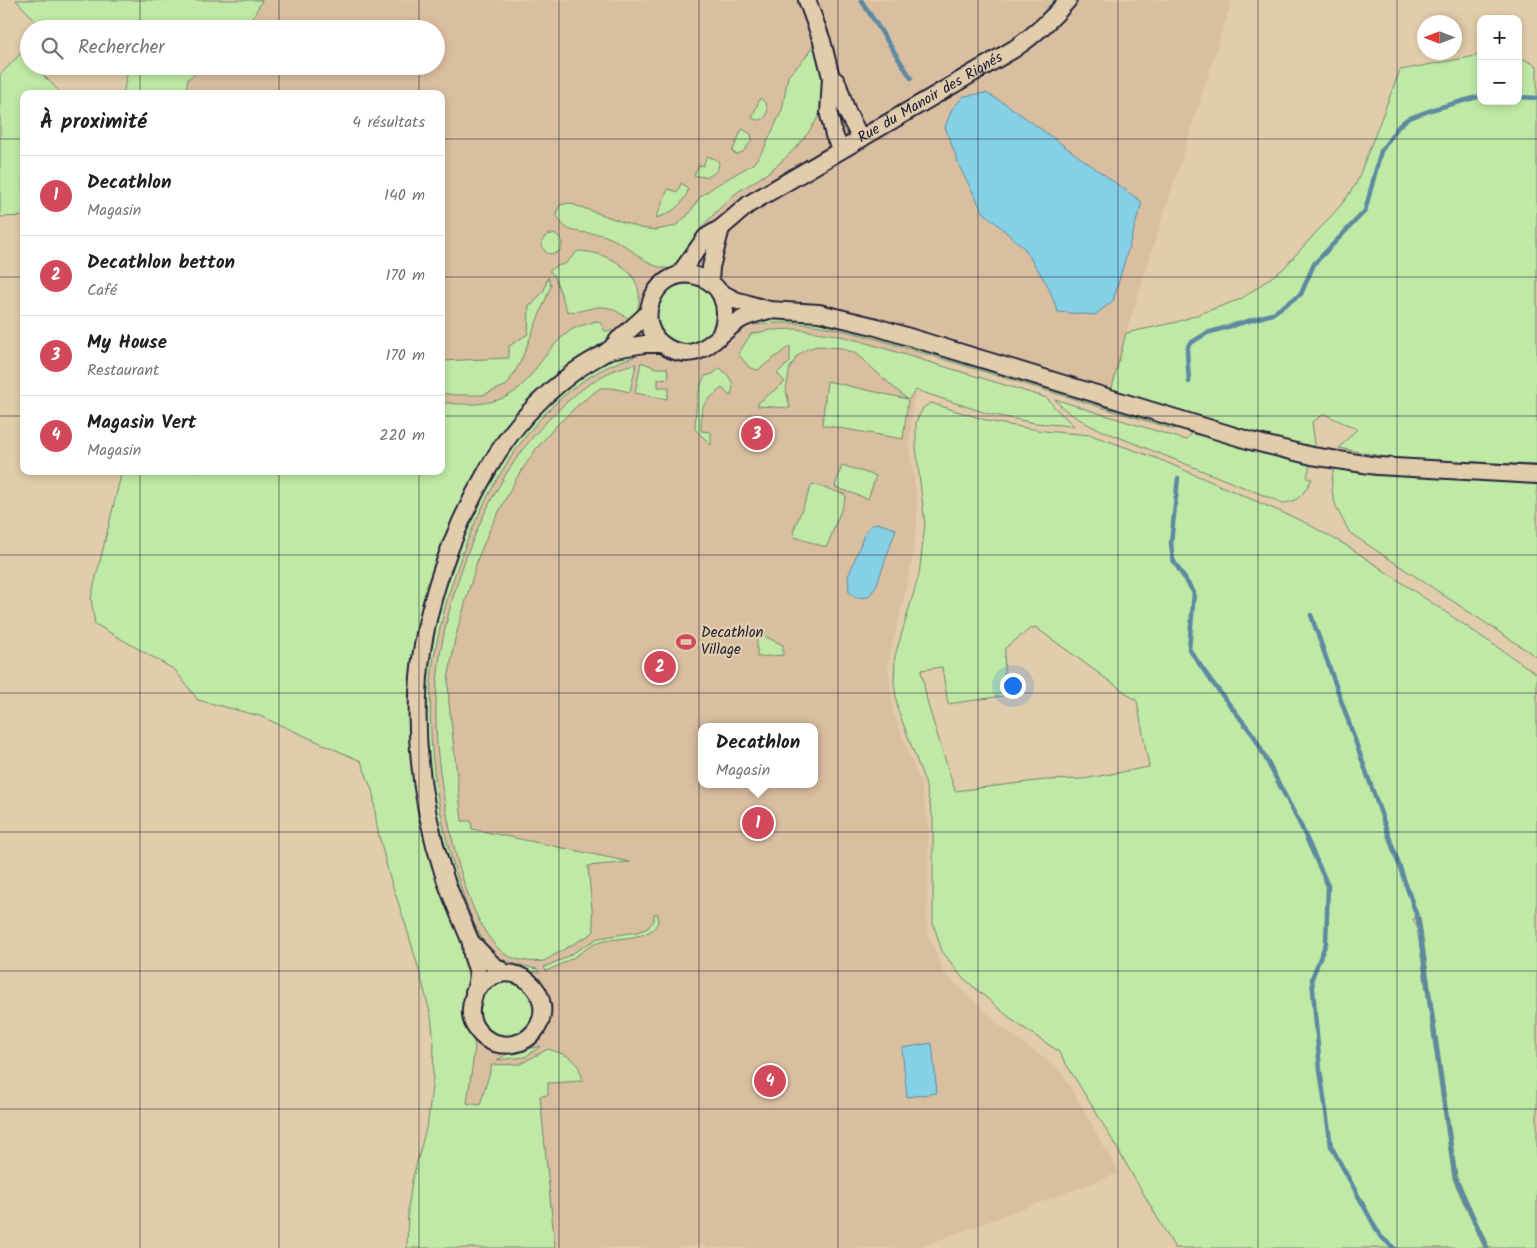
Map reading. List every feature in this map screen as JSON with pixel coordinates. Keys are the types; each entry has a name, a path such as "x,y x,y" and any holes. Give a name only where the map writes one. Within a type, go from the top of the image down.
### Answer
{"street":[{"path":"807,0 822,41 831,77 829,115 834,135 841,150"},
{"name":"Rue du Manoir des Rignés","path":"679,275 706,238 749,204 948,89 1033,37 1068,0"},
{"path":"831,77 837,82 844,104 861,140"},
{"path":"721,228 711,267 715,287 724,302 725,324 712,344 700,351 684,353 668,348 653,333 648,313 650,302 655,291 664,282 679,275 695,276 715,287 735,300 769,310 819,313 872,326 1251,442 1312,456 1394,468 1537,474"},
{"path":"720,334 742,318 769,310"},
{"path":"505,973 492,964 471,942 460,919 443,873 430,825 422,774 418,729 420,669 427,627 442,572 453,542 476,492 517,426 551,391 582,366 609,350 648,313"},
{"path":"609,350 645,344 662,344"},
{"path":"471,942 472,954 478,972 470,1003 471,1016 477,1030 489,1041 496,1044 511,1045 524,1040 535,1031 541,1019 542,1006 539,994 525,978 505,973 494,975 482,983 474,992"}],"shaded area":[{"path":"262,0 1232,0 1126,333 1111,392 928,330 912,409 909,446 917,499 917,524 910,572 888,663 893,711 921,785 929,823 927,930 943,972 998,1024 1061,1071 1119,1173 917,1248 708,1248 704,1245 674,1248 407,1248 408,1209 412,1181 428,1121 433,1077 434,1043 431,1016 406,926 389,875 377,827 373,793 361,762 260,716 198,700 175,670 95,624 91,598 121,475 445,475 445,90 186,90 188,79 194,75 445,75 445,20 252,20"}],"green space":[{"path":"16,0 262,0 252,20 35,20"},
{"path":"814,43 821,67 824,93 821,110 812,127 792,151 777,165 734,194 714,214 699,230 678,266 663,268 656,266 613,239 604,235 571,230 560,221 556,214 560,205 569,203 640,228 656,230 675,226 687,216 700,197 753,164 764,149 782,110 788,76 806,57"},
{"path":"20,54 20,75 43,75 58,90 20,90 20,216 0,217 0,75"},
{"path":"1477,56 1477,105 1522,105 1522,58 1537,66 1537,465 1391,458 1339,448 1357,429 1324,414 1312,422 1314,450 1111,392 1126,333 1177,322 1241,299 1283,269 1342,204 1356,184 1400,70"},
{"path":"127,75 194,75 188,79 186,90 124,90"},
{"path":"760,98 764,101 768,110 765,117 757,120 752,118"},
{"path":"742,129 751,134 752,140 743,152 737,154 732,152"},
{"path":"707,156 717,160 719,163 714,174 702,177 694,175 699,165 703,166"},
{"path":"681,183 688,190 683,200 671,211 656,218 668,189 678,192"},
{"path":"548,234 556,234 562,240 562,248 556,254 548,254 542,248 542,240"},
{"path":"578,251 605,257 628,271 635,281 639,292 638,306 633,320 607,307 576,312 567,311 554,275 549,271 556,266 565,264"},
{"path":"548,277 551,286 520,363 507,385 483,395 445,394 445,361 509,358 509,346 528,334 529,305 532,305 544,290"},
{"path":"681,284 693,284 704,289 712,297 717,308 715,326 704,339 693,344 681,344 670,339 662,331 657,320 657,308 662,297 670,289"},
{"path":"801,319 857,328 1182,427 1173,429 870,337 814,325 772,323 756,325 755,321"},
{"path":"596,321 600,322 605,331 623,331 571,365 495,446 414,660 439,886 472,965 473,1036 475,1047 467,1103 480,1105 492,1065 520,1064 548,1049 572,1059 579,1067 583,1081 548,1083 548,1095 540,1096 555,1248 407,1248 408,1209 412,1181 428,1121 433,1077 434,1043 431,1016 406,926 389,875 377,827 373,793 361,761 260,716 198,700 175,670 95,624 91,598 121,475 445,475 445,402 482,403 511,394 526,381 556,343 574,329"},
{"path":"796,329 860,341 1044,397 1074,426 1035,423 989,414 916,390 908,400 903,439 822,425 827,381 907,399 855,353 841,348 817,346 807,349 797,356 790,368 786,390 790,408 758,406 758,403 785,382 777,373 790,362 790,346 758,370 750,368 738,354 751,334 771,330"},
{"path":"632,352 634,357 597,373 563,397 533,427 507,463 485,501 467,542 442,620 432,667 430,706 432,753 442,821 457,876 478,931 493,953 501,959 537,969 540,972 521,970 510,967 497,959 485,950 478,941 466,917 448,863 431,785 426,739 425,692 430,652 444,591 455,558 483,493 501,463 521,435 569,385 599,366"},
{"path":"641,362 656,368 667,368 669,378 658,379 658,387 669,387 667,399 635,393"},
{"path":"636,364 630,392 612,388 600,388 578,405 556,426 536,449 516,479 490,529 478,558 455,639 448,681 462,821 471,821 472,829 630,862 588,866 594,931 591,934 544,961 521,960 505,954 487,935 475,912 456,854 443,793 437,744 437,682 444,635 463,565 486,511 514,461 551,417 580,391 611,371"},
{"path":"720,368 729,377 733,387 730,396 722,388 706,402 702,410 701,431 711,432 711,445 695,429 697,402 705,376 713,374"},
{"path":"1055,399 1186,440 1194,431 1266,453 1310,463 1307,478 1312,479 1298,498 1294,501 1283,503 1091,426 1067,411"},
{"path":"931,403 992,422 1044,431 1091,435 1156,458 1302,521 1349,547 1537,674 1537,1248 1489,1248 1457,1177 1420,917 1413,919 1417,927 1453,1179 1484,1248 1175,1248 1096,1112 1058,1051 1015,1022 961,976 942,951 933,923 933,819 925,782 898,710 894,683 895,656 919,575 925,525 916,447 916,422 923,408","holes":["1035,627 1137,701 1149,767 1083,779 1045,780 955,791 928,705 921,670 942,667 948,704 1003,696 1005,648"]},
{"path":"842,465 876,476 868,499 835,487"},
{"path":"1334,469 1375,475 1537,483 1537,657 1350,533 1338,510 1333,495 1332,478"},
{"path":"812,484 844,494 846,497 827,546 795,537 793,532"},
{"path":"757,630 783,645 783,655 757,657"},
{"path":"654,914 658,914 657,923 653,929 645,934 597,943 571,959 546,971 544,967 563,959 598,938 637,932 648,928 654,920"},
{"path":"507,982 517,984 526,990 532,999 534,1009 532,1019 526,1028 517,1034 507,1036 497,1034 488,1028 482,1019 480,1009 482,999 488,990 497,984"},
{"path":"541,1046 525,1057 497,1060 509,1053"}],"water":[{"path":"986,93 1006,104 1142,202 1113,301 1095,315 1058,312 1048,286 1024,248 983,212 961,170 945,127 952,109 964,96"},
{"path":"877,523 896,529 876,587 868,597 856,598 849,592 848,577 864,535 871,525"},
{"path":"932,1043 937,1093 907,1097 902,1048"}],"waterway":[{"path":"861,0 911,78"},
{"path":"1043,15 1057,0"},
{"path":"1189,382 1187,351 1189,344 1207,333 1272,314 1301,294 1314,264 1365,211 1381,151 1398,127 1407,119 1477,97"},
{"path":"1522,97 1537,98"},
{"path":"1178,478 1171,543 1173,560 1194,593 1189,649 1254,736 1301,826 1328,886 1326,943 1312,978 1320,1070 1331,1146 1380,1236 1394,1248"},
{"path":"1311,615 1418,919 1455,1177 1487,1248"}],"place":[{"name":"My House","path":"757,434"},
{"name":"Decathlon Village","path":"686,642"},
{"name":"Decathlon betton","path":"660,667"},
{"name":"Decathlon","path":"758,823"},
{"name":"Magasin Vert","path":"770,1081"}]}
